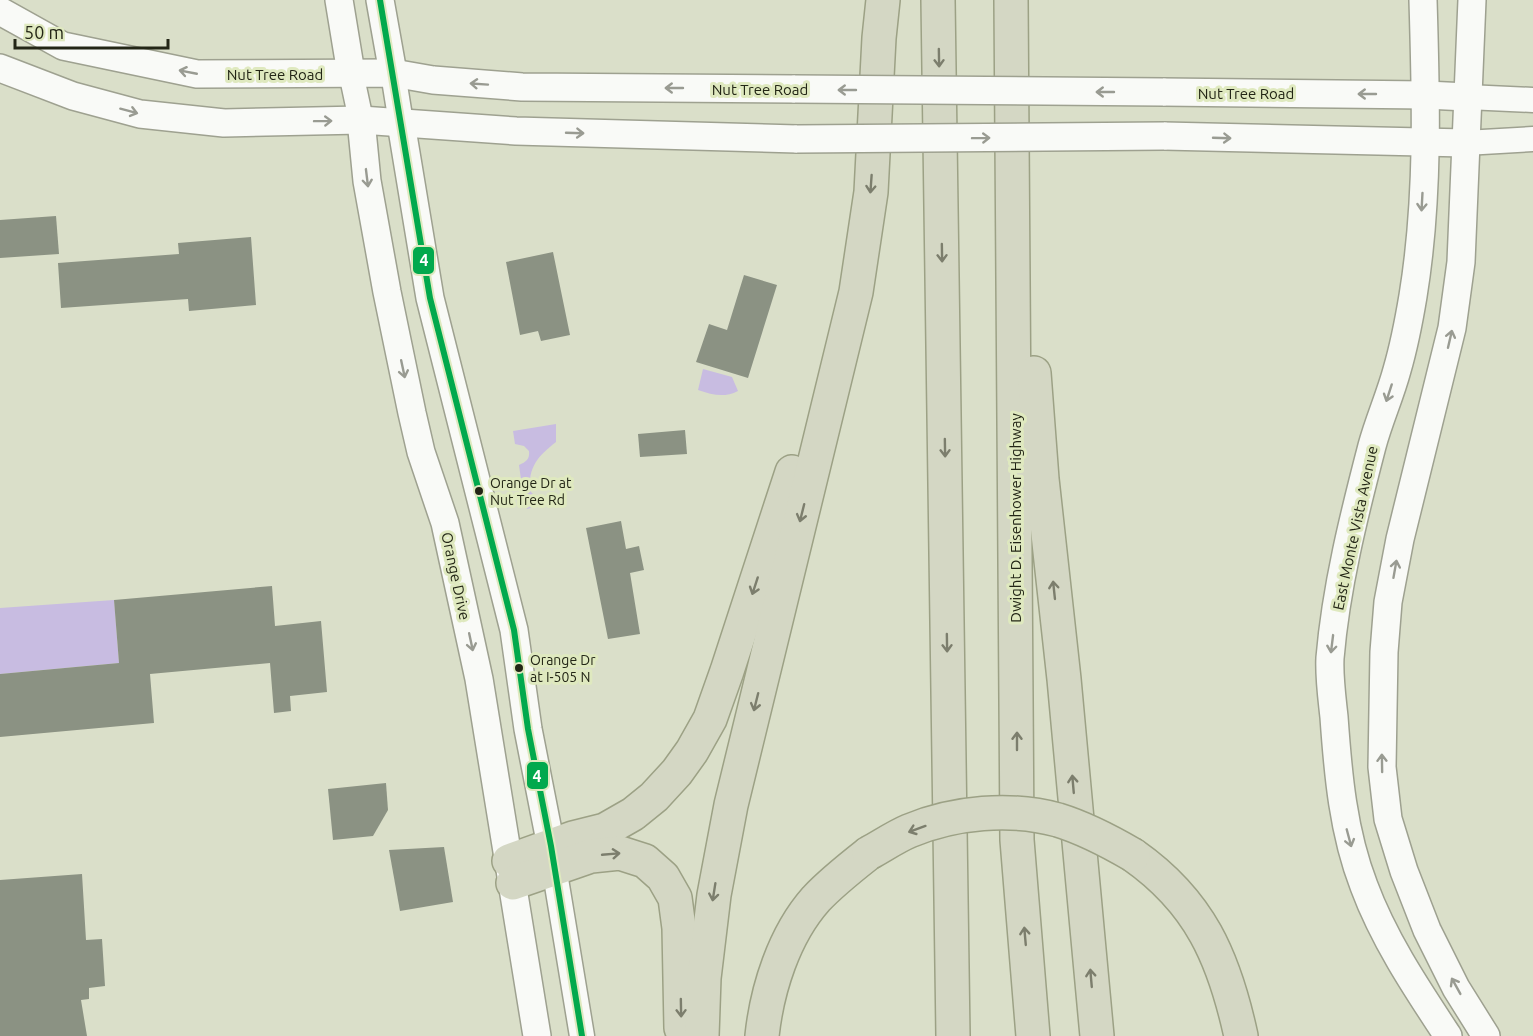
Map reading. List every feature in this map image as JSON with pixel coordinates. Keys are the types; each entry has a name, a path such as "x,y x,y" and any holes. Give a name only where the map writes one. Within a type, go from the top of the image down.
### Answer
{"highway":[{"path":"702,1036 704,978 714,895 731,806 856,292 871,192 883,0"},
{"path":"938,0 953,1036"},
{"name":"Dwight D. Eisenhower Highway","path":"1011,0 1017,840 1033,1036"},
{"path":"1011,75 1042,478 1064,679 1096,1036"},
{"path":"511,872 553,857 633,814 677,772 692,751 710,719 840,324 856,292"},
{"path":"762,1036 765,1011 776,967 814,902 839,876 869,853 909,831 948,818 983,814 1024,814 1057,820 1106,840 1157,872 1183,899 1200,923 1228,984 1240,1036"},
{"path":"553,857 621,853 645,861 663,877 675,898 679,928 681,1036"}],"main road":[{"path":"339,0 351,73"},
{"path":"380,0 393,73"},
{"name":"East Monte Vista Avenue","path":"1423,0 1425,143 1422,216 1413,296 1397,370 1373,443 1355,519 1337,606 1330,660 1338,772 1348,834 1364,886 1385,933 1448,1036"},
{"path":"1472,0 1461,262 1452,328 1400,539 1388,602 1384,652 1382,767 1388,819 1404,871 1427,930 1456,988 1486,1036"},
{"name":"Nut Tree Road","path":"0,11 63,46 197,74 393,73 434,80 522,87 1426,94 1467,97"},
{"path":"0,68 73,96 140,114 224,123 361,120 516,131 797,139 1164,136 1465,144"},
{"name":"Orange Drive","path":"361,120 367,181 416,433 445,523 477,670 537,1036"},
{"path":"401,123 430,298 514,630 528,729 553,857"}],"street":[{"path":"351,73 361,120"},
{"path":"393,73 401,123"},
{"name":"Nut Tree Road","path":"1467,97 1533,100"},
{"path":"1465,144 1533,139"},
{"path":"553,857 582,1036"}],"shaded area":[{"path":"703,369 732,377 738,391 718,395 698,390"},
{"path":"556,424 556,442 539,457 531,475 530,491 536,497 538,506 527,509 519,465 527,460 529,451 524,446 515,444 513,431"},
{"path":"114,600 119,663 0,674 0,608"}],"building":[{"path":"56,216 59,254 0,258 0,220"},
{"path":"251,237 256,305 189,311 188,299 61,308 58,263 179,254 178,243"},
{"path":"553,252 570,335 541,341 538,331 520,335 506,262"},
{"path":"744,275 777,285 748,378 696,362 709,324 727,330"},
{"path":"685,430 687,454 640,457 638,434"},
{"path":"621,521 626,549 639,546 644,570 630,573 640,634 608,639 586,528"},
{"path":"272,586 275,626 321,621 327,692 290,696 291,711 274,713 270,663 150,674 154,723 0,737 0,674 119,663 114,600"},
{"path":"386,783 388,810 373,836 333,840 328,789"},
{"path":"444,847 453,902 400,911 389,850"},
{"path":"82,874 86,940 102,939 105,986 89,988 89,999 81,1000 87,1036 0,1036 0,880"}],"transit line":[{"name":"4","path":"380,0 430,298 514,630 528,729 551,846 582,1036"}],"place":[{"name":"Orange Dr at Nut Tree Rd","path":"479,491"},
{"name":"Orange Dr at I-505 N","path":"519,668"}]}
